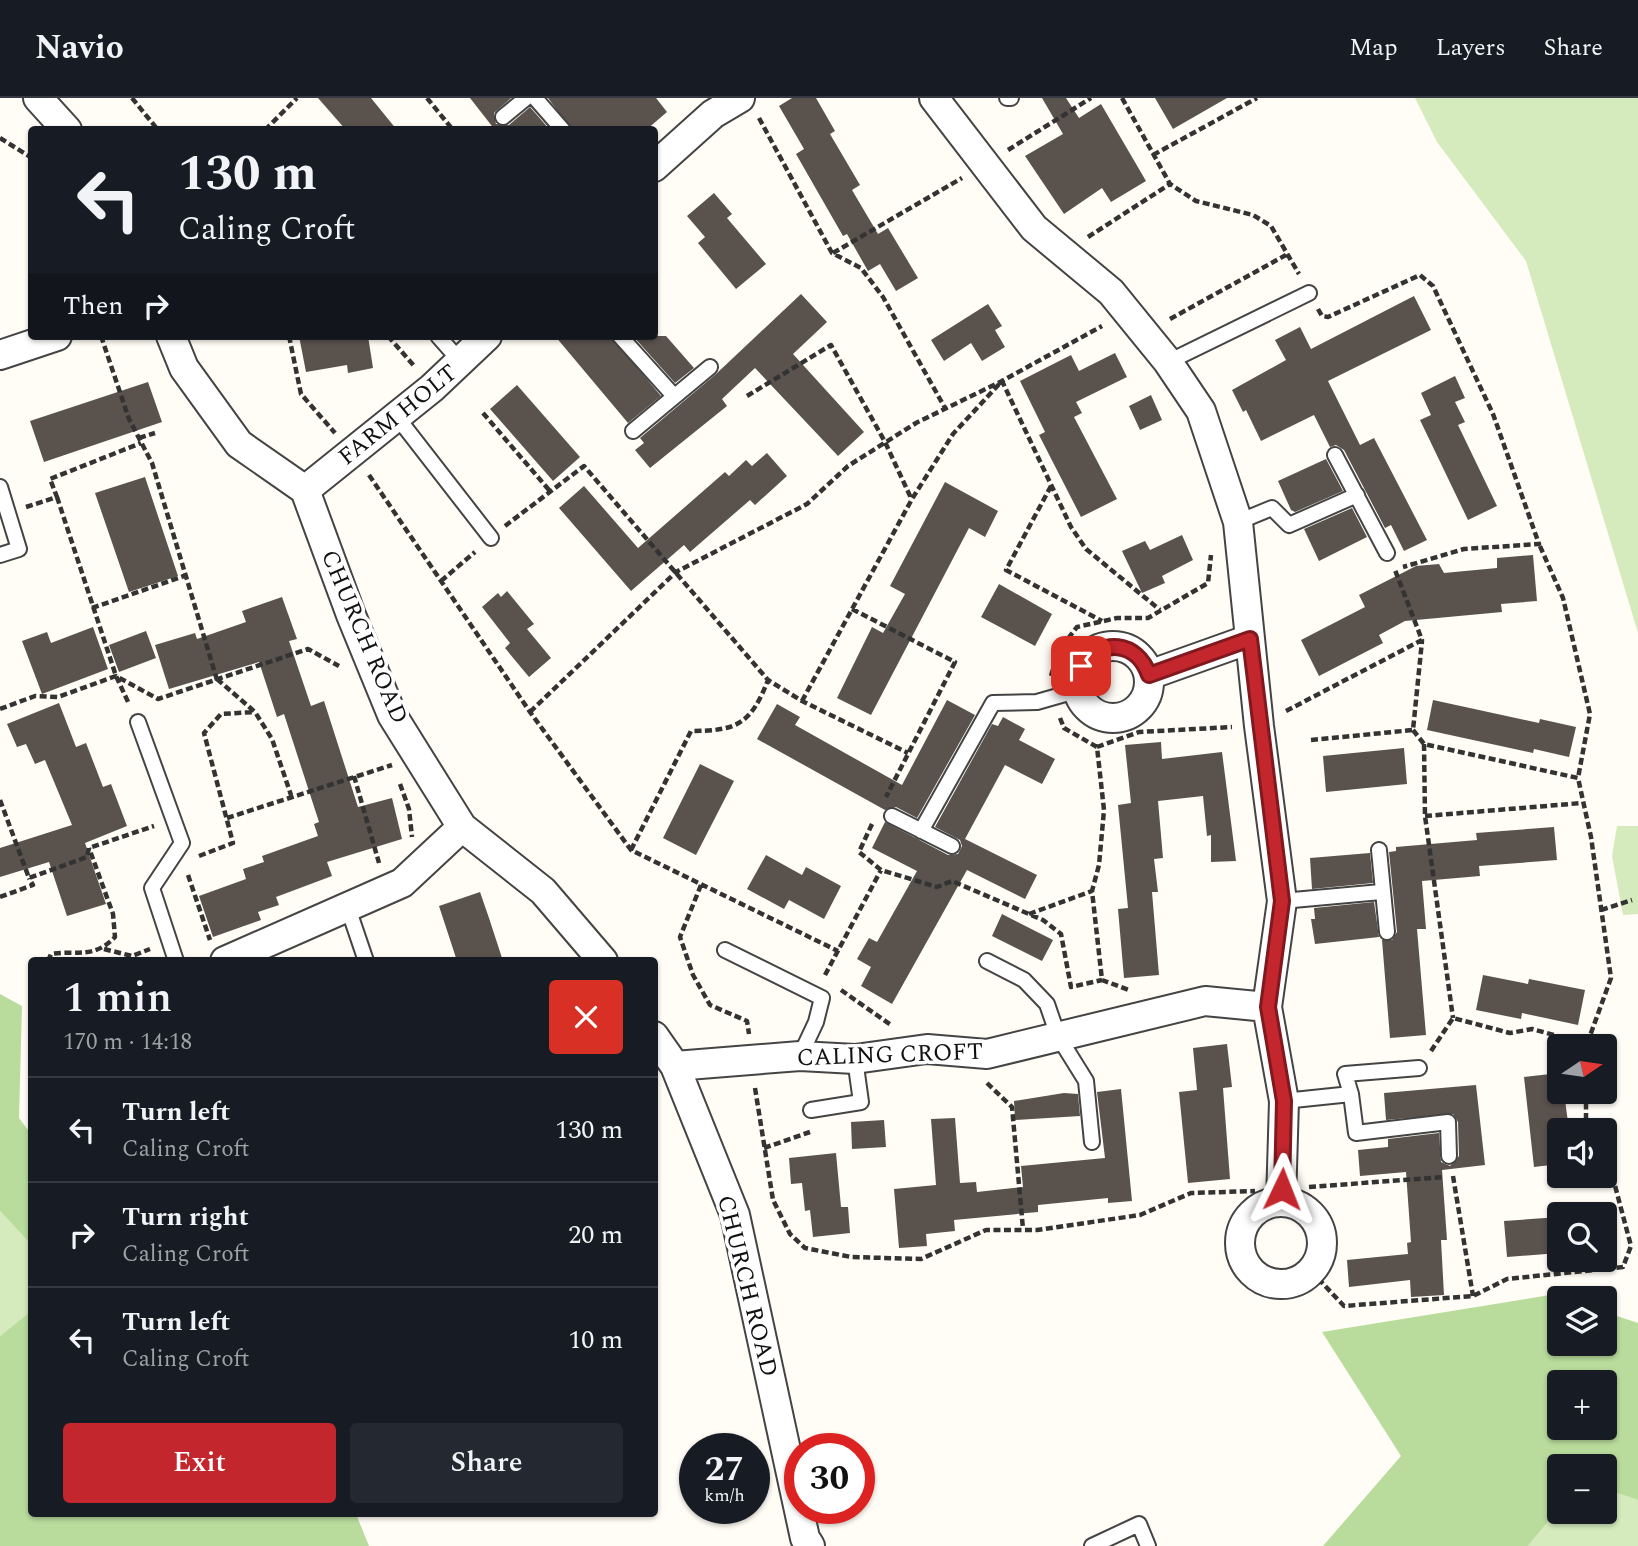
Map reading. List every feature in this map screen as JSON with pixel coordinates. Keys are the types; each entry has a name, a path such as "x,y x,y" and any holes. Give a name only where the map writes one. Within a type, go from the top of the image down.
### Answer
{"street":[{"path":"38,98 63,126"},
{"path":"934,98 1034,229 1128,312 1168,362 1202,411 1238,522 1259,726 1282,901 1268,1007 1284,1101 1281,1196"},
{"path":"658,163 713,114 747,104"},
{"path":"1,350 41,340"},
{"path":"173,340 184,368 239,444 305,490"},
{"name":"FARM HOLT","path":"305,490 432,388 483,340"},
{"name":"CHURCH ROAD","path":"305,490 351,615 393,715 462,827 543,891 600,957"},
{"path":"1149,675 1250,639"},
{"path":"1107,646 1129,649 1139,657 1149,675 1145,699 1134,711 1123,717 1111,718 1095,713 1085,705 1079,690 1081,666 1096,650 1107,646"},
{"path":"219,954 348,908 402,883 462,827"},
{"name":"CALING CROFT","path":"675,1066 800,1056 855,1059 927,1049 987,1054 1205,1001 1268,1007"},
{"name":"CHURCH ROAD","path":"658,1042 675,1066 735,1215 805,1538 810,1546"},
{"path":"1281,1196 1307,1211 1320,1230 1319,1259 1311,1271 1300,1280 1272,1283 1254,1273 1245,1262 1241,1237 1245,1223 1254,1212 1281,1196"}],"lane":[{"path":"503,117 526,98"},
{"path":"535,98 560,126"},
{"path":"1168,362 1309,293"},
{"path":"442,340 461,362"},
{"path":"624,340 674,396"},
{"path":"633,431 710,367"},
{"path":"397,417 491,538"},
{"path":"1335,455 1387,553"},
{"path":"0,487 19,549 0,555"},
{"path":"1238,522 1272,508 1289,524 1357,495"},
{"path":"921,831 993,703 1037,702 1079,690"},
{"path":"138,722 182,843 152,887 175,957"},
{"path":"892,816 952,846"},
{"path":"1379,850 1387,932"},
{"path":"1282,901 1381,892"},
{"path":"348,908 365,957"},
{"path":"725,950 822,998 816,1022 800,1056"},
{"path":"987,961 1024,980 1047,1004 1058,1036 1086,1081 1093,1142"},
{"path":"811,1110 861,1102 855,1059"},
{"path":"1419,1068 1345,1074 1351,1094 1356,1133 1448,1122 1449,1156"},
{"path":"1284,1101 1351,1094"},
{"path":"1092,1546 1139,1524 1148,1546"}],"path":[{"path":"131,98 155,126"},
{"path":"269,126 297,98"},
{"path":"427,98 450,126"},
{"path":"1122,98 1170,184 1196,201 1253,215 1271,226 1322,316 1328,317 1420,275 1433,286 1493,414 1539,544 1563,598 1590,714 1578,778 1591,838 1611,978 1591,1034"},
{"path":"1153,155 1257,98"},
{"path":"747,104 832,253 861,268 883,296 946,408"},
{"path":"0,138 28,156"},
{"path":"1064,253 1170,184"},
{"path":"530,712 676,572 807,504 848,466 885,442 1128,312 1286,256"},
{"path":"102,340 129,419 152,463 184,576 219,678 255,712 272,739 291,795"},
{"path":"290,340 301,394 353,452 530,712 631,850 838,951"},
{"path":"391,340 432,388"},
{"path":"747,396 831,345 885,442 912,499"},
{"path":"1002,381 1071,527 1086,548 1160,610"},
{"path":"802,701 912,499 953,434 1002,381"},
{"path":"483,413 549,490"},
{"path":"138,722 116,676 50,479 155,433"},
{"path":"441,581 549,490 584,466 768,680 802,701 908,753"},
{"path":"1051,485 1006,570 1102,621"},
{"path":"8,512 57,497"},
{"path":"1212,541 1208,583 1148,618 1102,621 1077,627 1059,650 1051,673 1051,698 1064,728 1097,747 1139,732 1259,726 1422,640"},
{"path":"1395,569 1464,550 1539,544"},
{"path":"1387,553 1422,640 1413,730 1424,744 1425,816 1453,1018 1419,1068"},
{"path":"92,608 184,576"},
{"path":"0,709 35,696 58,697 116,676 158,699 308,649 335,661 343,669"},
{"path":"631,850 691,731 722,731 741,724 759,704 768,680"},
{"path":"196,858 233,843 204,733 221,714 255,712"},
{"path":"1311,740 1413,730"},
{"path":"1424,744 1578,778"},
{"path":"1097,747 1104,810 1100,865 1092,891 1102,980 1145,996 1148,1014"},
{"path":"388,753 409,809 412,844 424,863"},
{"path":"227,818 291,795 393,765"},
{"path":"354,776 381,871"},
{"path":"0,800 33,885 0,897"},
{"path":"1425,816 1582,803"},
{"path":"89,848 173,820"},
{"path":"30,878 87,857 89,848"},
{"path":"50,957 51,954 91,953 104,948 115,937 113,914 89,848"},
{"path":"183,863 219,954"},
{"path":"881,870 824,976 865,1008 927,1049"},
{"path":"701,884 680,937 693,975 710,1005 747,1021 773,1200 790,1234 805,1248 851,1257 921,1259 986,1230 1037,1230 1140,1215 1191,1194 1281,1196 1453,1176"},
{"path":"1028,914 1092,891"},
{"path":"1601,910 1632,900"},
{"path":"1453,1018 1510,1034 1531,1030 1547,1034"},
{"path":"987,1054 987,1083 1012,1107 1023,1229"},
{"path":"764,1148 816,1130 811,1110"},
{"path":"1449,1156 1473,1296"},
{"path":"1311,1271 1343,1306 1473,1296 1507,1279 1623,1266 1631,1246 1615,1188"}],"green space":[{"path":"1415,98 1638,98 1638,633 1526,261 1437,142"},
{"path":"1617,826 1638,826 1638,914 1623,915 1612,856"},
{"path":"0,994 22,1006 19,1118 28,1130 28,1241 0,1211"},
{"path":"0,1211 28,1240 28,1313 0,1336"},
{"path":"1547,1295 1547,1356 1617,1356 1617,1316 1638,1323 1638,1500 1617,1493 1617,1454 1547,1454 1547,1523 1528,1546 1323,1546 1401,1456 1322,1332"},
{"path":"28,1313 28,1517 357,1517 369,1546 0,1546 0,1336"},
{"path":"1617,1493 1638,1500 1638,1546 1528,1546 1547,1523 1617,1524"}],"building":[{"path":"318,98 371,98 394,126 342,126"},
{"path":"470,98 511,98 494,113 496,124 509,125 530,107 547,126 492,126"},
{"path":"548,98 656,98 667,112 651,126 569,126"},
{"path":"792,98 816,98 835,131 830,134 860,185 852,190 878,234 888,228 918,278 896,291 880,264 868,271 847,234 843,236 796,154 804,149 779,106"},
{"path":"1042,98 1066,98 1079,118 1101,104 1146,181 1111,202 1102,188 1064,214 1025,156 1063,134"},
{"path":"1155,98 1227,98 1173,129"},
{"path":"714,193 732,214 727,218 766,264 736,289 698,243 705,237 687,216"},
{"path":"801,294 827,322 793,354 864,432 838,456 755,368 722,399 727,406 650,468 635,450 644,443 640,438 716,374"},
{"path":"1414,296 1431,330 1328,381 1360,445 1374,438 1427,540 1404,551 1391,525 1385,528 1344,450 1336,445 1330,447 1314,415 1261,441 1246,410 1243,412 1232,390 1286,360 1275,340 1300,327 1311,349"},
{"path":"988,304 1002,326 995,330 1005,347 982,361 971,343 944,361 931,340"},
{"path":"658,336 666,336 694,368 675,383 637,340 658,340"},
{"path":"300,340 369,340 373,368 348,373 347,365 306,372"},
{"path":"558,340 614,340 661,396 628,423"},
{"path":"1115,353 1127,377 1076,402 1082,413 1074,417 1117,499 1081,517 1039,435 1045,432 1020,381 1071,355 1079,371"},
{"path":"1455,376 1465,398 1455,402 1465,422 1458,425 1497,506 1468,520 1420,420 1431,415 1421,393"},
{"path":"148,382 162,422 44,462 30,421"},
{"path":"517,385 580,457 553,481 490,409"},
{"path":"1151,395 1162,420 1140,430 1129,406"},
{"path":"767,453 787,476 755,505 750,500 690,552 684,545 631,591 559,508 584,486 638,548 725,472 729,476 746,460 752,466"},
{"path":"1326,459 1343,491 1295,512 1291,510 1278,481"},
{"path":"145,477 178,576 129,592 95,493"},
{"path":"945,482 998,511 985,537 969,528 871,715 837,698 872,627 883,633 905,594 890,586"},
{"path":"1352,508 1367,537 1319,561 1304,529"},
{"path":"1182,535 1193,560 1162,576 1165,583 1142,593 1122,551 1145,541 1150,550"},
{"path":"1533,555 1537,601 1501,604 1502,612 1405,621 1379,635 1383,643 1319,676 1301,640 1365,607 1359,595 1416,566 1439,564 1444,573 1497,568 1497,558"},
{"path":"999,584 1052,614 1035,646 981,617"},
{"path":"507,591 534,624 527,629 551,658 529,677 505,648 510,643 482,607 498,593 501,597"},
{"path":"282,597 297,639 289,641 311,706 324,701 358,807 392,798 402,839 327,862 332,876 276,897 279,905 258,912 261,920 213,937 199,896 246,879 243,869 264,862 262,856 318,836 314,824 319,822 284,714 277,717 259,662 169,689 155,645 195,633 197,639 246,622 242,611"},
{"path":"93,627 108,669 42,694 22,641 47,632 51,643"},
{"path":"146,631 156,658 119,672 109,645"},
{"path":"947,700 975,715 917,818 896,807 885,810 757,739 777,704 800,717 795,725 902,785"},
{"path":"1433,700 1539,723 1540,719 1576,727 1569,757 1534,749 1533,753 1427,730"},
{"path":"59,703 76,747 86,743 103,787 111,784 127,826 85,843 106,904 67,916 49,862 0,877 0,848 72,825 45,760 35,764 26,744 17,747 7,724"},
{"path":"1003,717 1025,729 1019,740 1055,759 1042,784 1005,765 965,839 1037,875 1025,899 967,870 892,1004 861,986 871,967 857,959 869,938 877,942 917,871 872,848 885,822 948,855 958,854 962,846 960,840 935,827 992,724 998,726"},
{"path":"1161,742 1162,759 1222,752 1236,861 1211,862 1211,835 1207,836 1203,796 1158,801 1163,858 1154,859 1158,892 1152,892 1159,975 1124,978 1118,909 1128,908 1118,805 1131,803 1125,745"},
{"path":"1404,748 1407,784 1326,792 1323,756"},
{"path":"700,764 734,781 696,855 663,838"},
{"path":"1554,827 1557,860 1479,866 1480,876 1422,881 1426,929 1417,929 1426,1035 1390,1038 1382,940 1392,940 1397,932 1389,852 1396,851 1396,847 1477,840 1476,833"},
{"path":"1370,853 1373,883 1312,889 1310,858"},
{"path":"766,855 802,875 806,867 841,886 824,919 789,900 784,909 747,889"},
{"path":"480,892 502,957 456,957 439,906"},
{"path":"1374,902 1379,937 1315,944 1311,919 1315,919 1314,908"},
{"path":"1002,914 1053,940 1042,961 992,936"},
{"path":"1483,975 1528,984 1529,979 1585,990 1578,1025 1522,1013 1521,1019 1476,1010"},
{"path":"1227,1044 1232,1087 1223,1088 1230,1179 1188,1183 1179,1092 1197,1090 1193,1048"},
{"path":"1547,1074 1547,1104 1566,1104 1567,1118 1547,1118 1547,1165 1534,1167 1524,1077"},
{"path":"1476,1085 1485,1165 1442,1170 1447,1240 1441,1240 1444,1295 1411,1297 1410,1280 1349,1287 1347,1260 1408,1254 1407,1243 1411,1242 1406,1172 1360,1176 1358,1150 1388,1147 1388,1139 1439,1133 1441,1162 1450,1166 1459,1156 1458,1122 1453,1114 1386,1120 1384,1093"},
{"path":"1121,1089 1132,1201 1108,1203 1108,1198 1038,1205 1038,1212 954,1220 955,1231 926,1234 927,1246 899,1248 894,1189 936,1185 931,1119 955,1118 960,1183 976,1182 977,1192 1023,1187 1021,1166 1105,1158 1097,1092"},
{"path":"1064,1093 1078,1094 1080,1116 1015,1120 1014,1101"},
{"path":"884,1120 886,1147 852,1149 851,1122"},
{"path":"836,1153 841,1207 848,1207 850,1233 813,1237 810,1210 805,1211 802,1183 791,1184 789,1158"},
{"path":"1547,1218 1547,1254 1507,1257 1504,1221"}],"route":[{"path":"1081,666 1096,650 1117,646 1129,649 1139,657 1149,675 1250,639 1282,901 1268,1007 1284,1101 1282,1189"}]}
